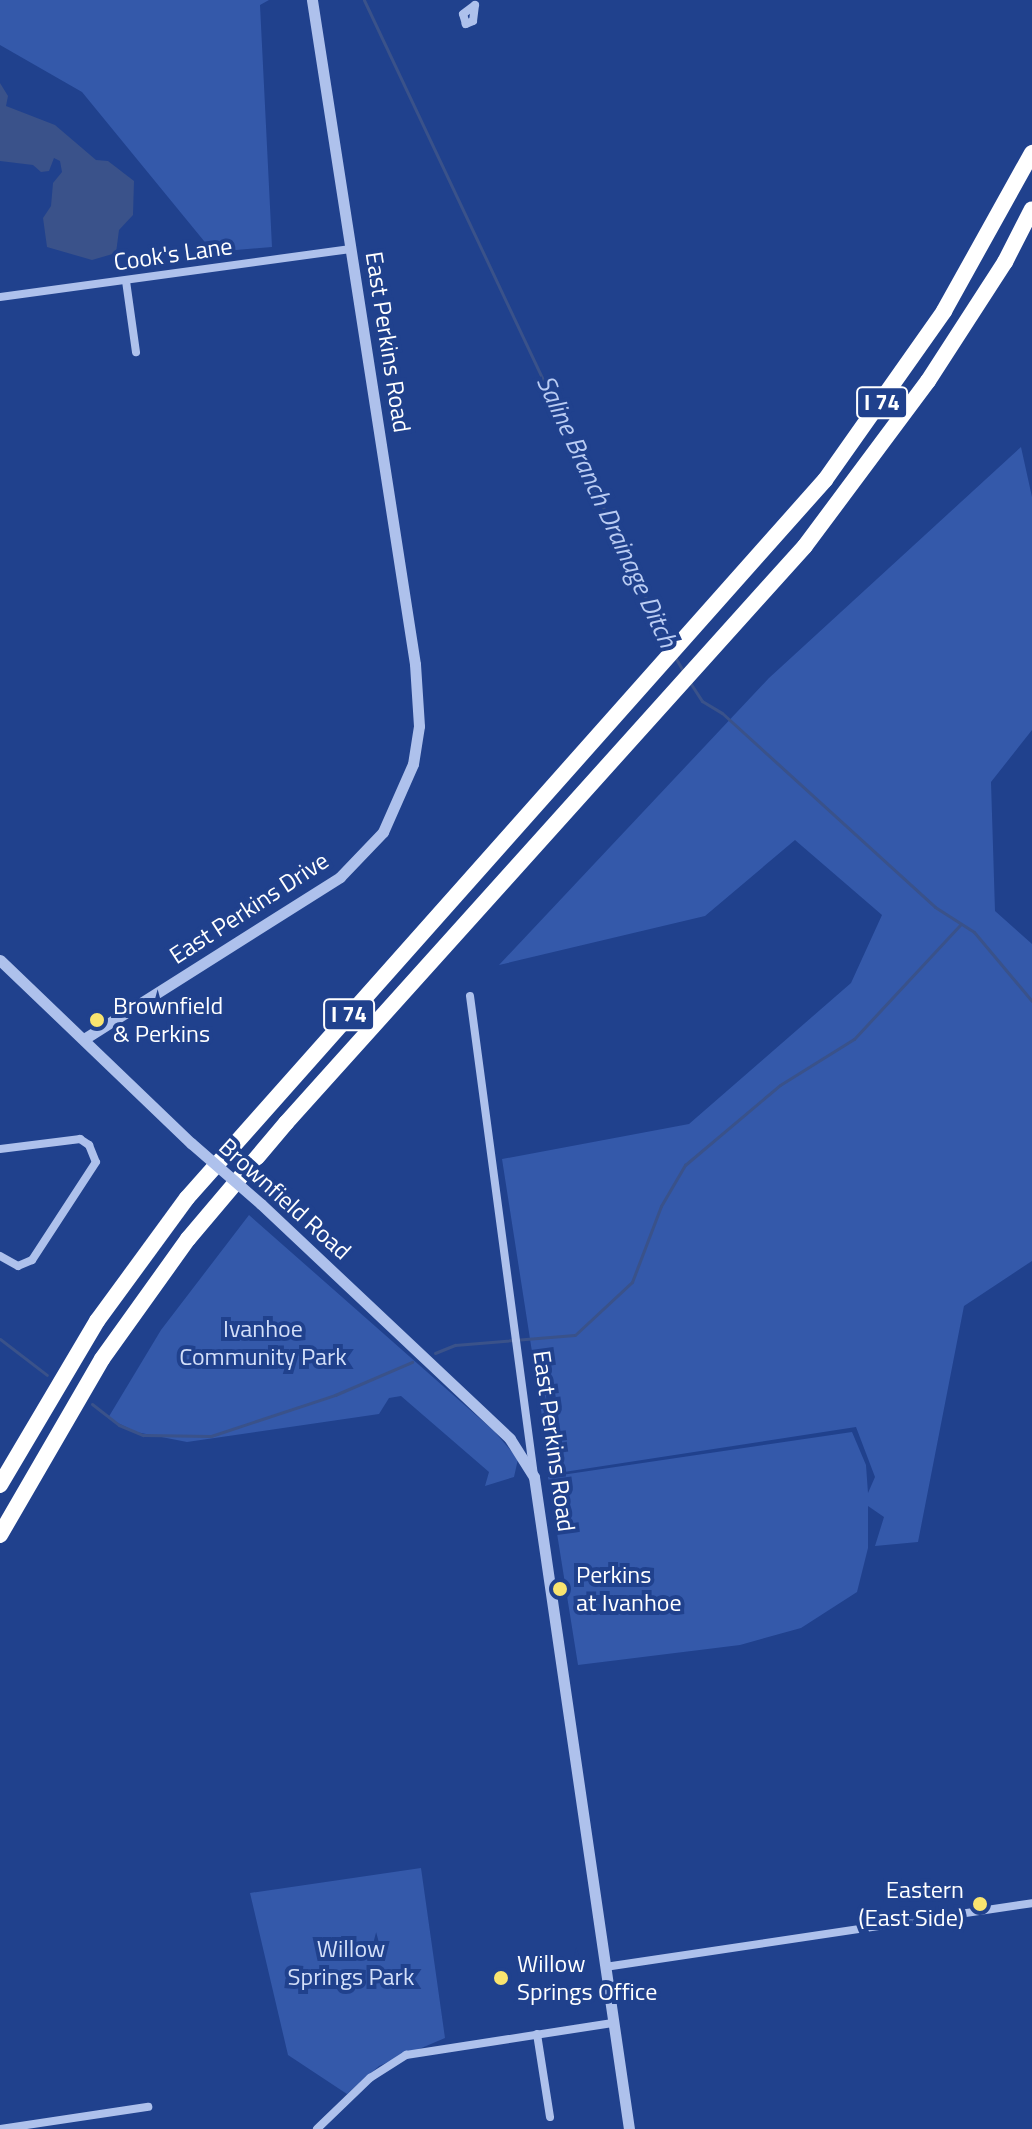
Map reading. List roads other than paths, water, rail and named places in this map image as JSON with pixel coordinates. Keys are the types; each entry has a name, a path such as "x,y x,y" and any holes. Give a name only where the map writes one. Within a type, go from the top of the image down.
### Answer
{"highway":[{"name":"I 74","path":"0,1485 97,1321 187,1198 792,522 863,431 944,311 1032,153"},
{"name":"I 74","path":"0,1535 102,1359 188,1239 286,1123 715,649 849,491 1005,262 1032,209"},
{"path":"1005,262 1032,226"}],"street":[{"name":"East Perkins Road","path":"312,0 418,690"},
{"name":"Cook's Lane","path":"0,297 351,249"},
{"path":"126,281 136,352"},
{"name":"East Perkins Drive","path":"84,1039 317,893 372,847 396,811 413,764 418,690"},
{"name":"Brownfield Road","path":"0,960 191,1143 261,1204 510,1439 534,1477"},
{"name":"East Perkins Road","path":"470,996 534,1477 629,2129"},
{"path":"0,1149 80,1139 89,1145 96,1162 32,1260 18,1266 0,1256"},
{"path":"605,1967 1032,1903"},
{"path":"317,2129 370,2078 406,2055 613,2023"},
{"path":"537,2034 550,2117"},
{"path":"0,2129 148,2107"}],"waterway":[{"name":"Saline Branch Drainage Ditch","path":"364,0 669,647"},
{"name":"Saline Branch Drainage Ditch","path":"675,657 683,671"},
{"name":"Saline Branch Drainage Ditch","path":"689,681 702,701 722,713 935,907 974,932 1032,1001"},
{"path":"435,1353 455,1345 575,1335 632,1282 661,1206 685,1165 780,1085 854,1039 960,925"},
{"path":"0,1339 47,1375"},
{"path":"92,1404 119,1425 143,1435 211,1436 335,1395 412,1362"}],"place":[{"name":"Brownfield & Perkins","path":"97,1020"},
{"name":"Perkins at Ivanhoe","path":"560,1589"},
{"name":"Eastern (East Side)","path":"980,1904"},
{"name":"Willow Springs Office","path":"501,1978"}],"park label":[{"name":"Ivanhoe Community Park","path":"263,1343"},
{"name":"Willow Springs Park","path":"351,1963"}]}
